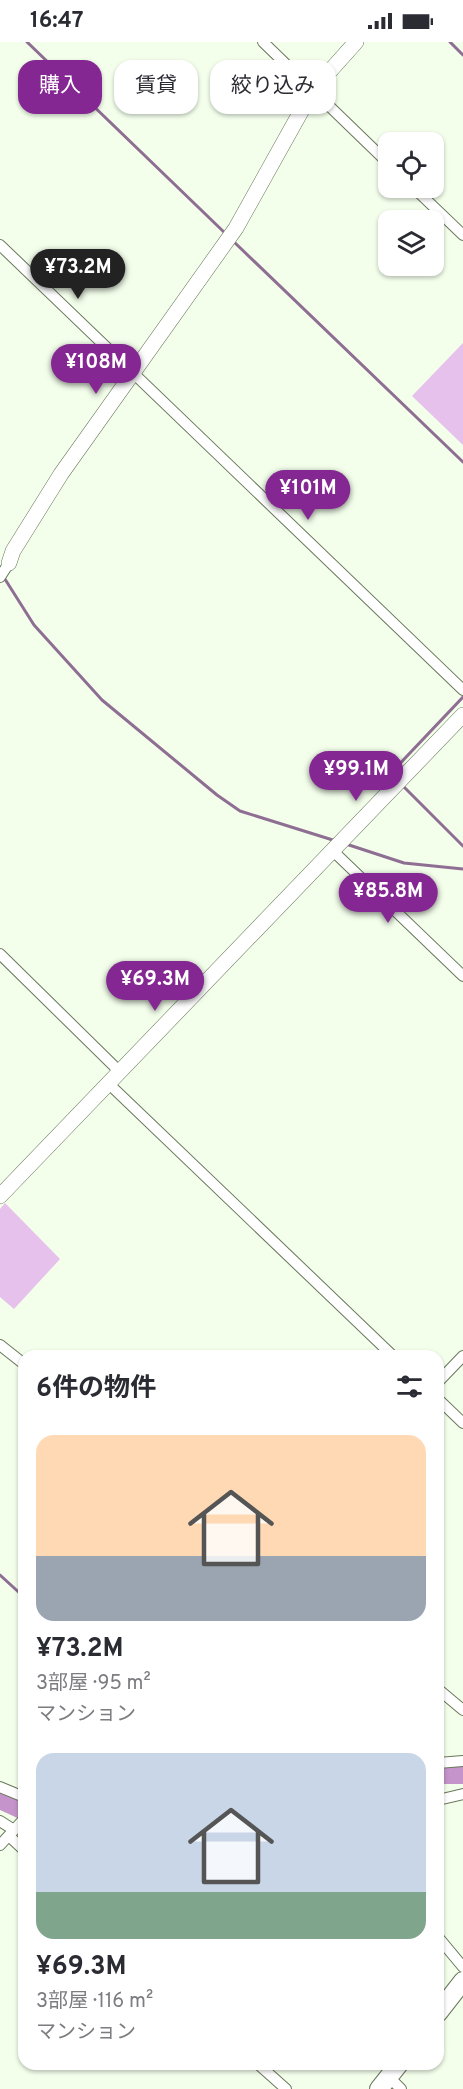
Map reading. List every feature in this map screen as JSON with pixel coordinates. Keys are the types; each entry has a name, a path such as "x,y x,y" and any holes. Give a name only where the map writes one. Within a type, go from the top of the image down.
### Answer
{"main road":[{"path":"444,2005 463,1981"}],"street":[{"path":"262,42 281,60"},
{"path":"336,64 356,42"},
{"path":"336,112 378,153"},
{"path":"5,570 13,551 61,474 236,228 300,114"},
{"path":"424,198 463,235"},
{"path":"1,250 133,372 463,690"},
{"path":"0,1196 463,715"},
{"path":"334,850 463,976"},
{"path":"0,954 120,1072"},
{"path":"110,1084 387,1350"},
{"path":"0,1345 18,1359"},
{"path":"444,1376 463,1356"},
{"path":"444,1406 463,1423"},
{"path":"444,1694 463,1710"},
{"path":"444,1763 463,1761"},
{"path":"0,1787 18,1794"},
{"path":"444,1799 463,1794"},
{"path":"0,1821 18,1827 0,1845"},
{"path":"444,1944 463,1966"},
{"path":"265,2070 286,2089"}],"shaded area":[{"path":"463,343 463,445 412,396"},
{"path":"5,1203 60,1259 14,1309 0,1297 0,1209"}],"waterway":[{"path":"27,42 226,234"},
{"path":"450,42 463,55"},
{"path":"233,241 463,462"},
{"path":"3,576 34,625 102,700 217,795 240,811 336,841"},
{"path":"395,778 390,774 463,697"},
{"path":"402,785 463,846"},
{"path":"346,844 404,863 463,869"},
{"path":"0,1575 18,1592"},
{"path":"444,1775 463,1775"},
{"path":"0,1800 18,1808"}]}
